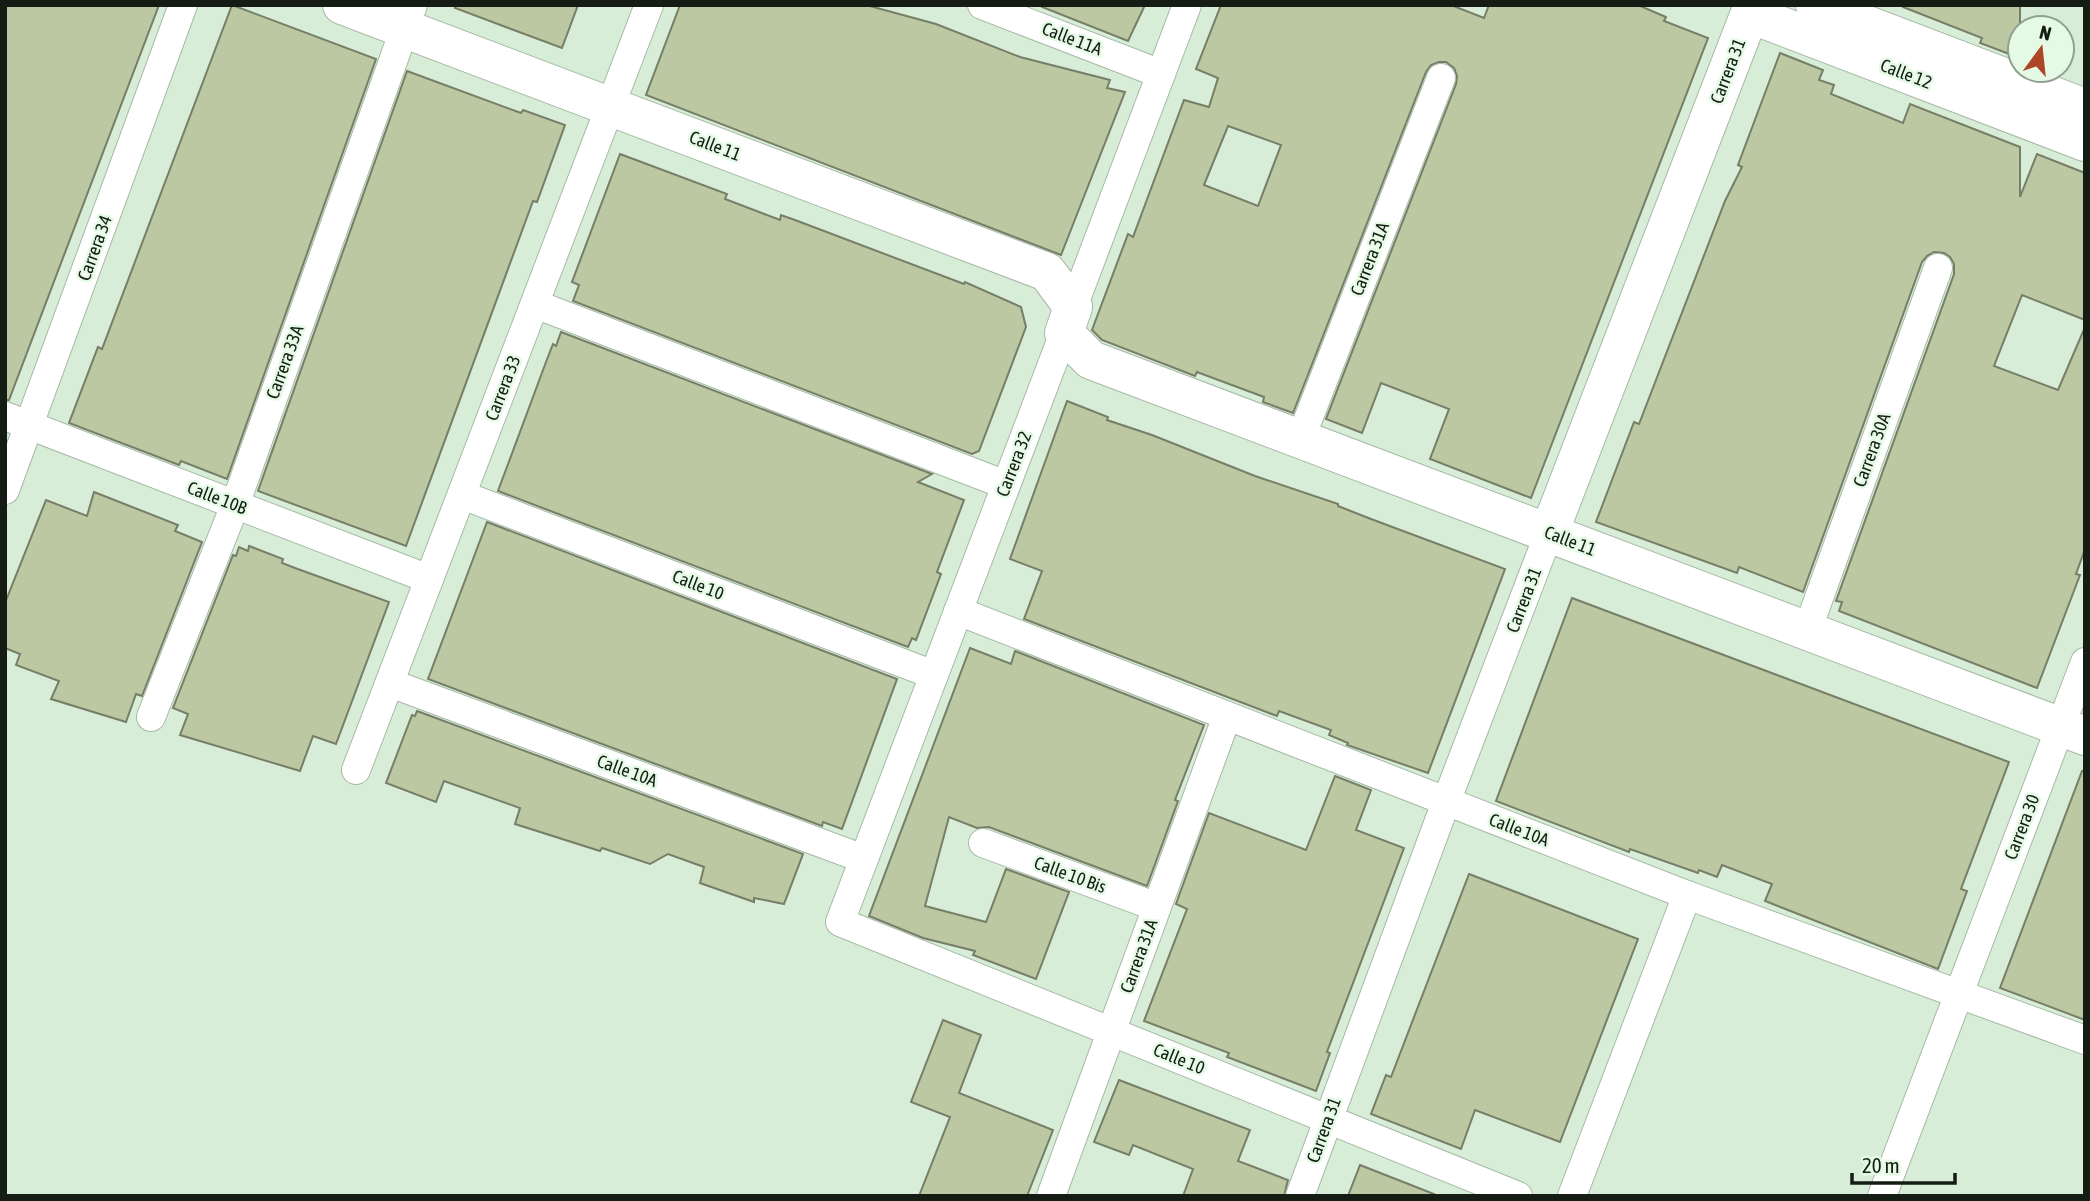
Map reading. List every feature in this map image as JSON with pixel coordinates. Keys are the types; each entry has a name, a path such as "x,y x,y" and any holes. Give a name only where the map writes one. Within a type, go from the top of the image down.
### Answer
{"street":[{"name":"Carrera 34","path":"5,490 18,421 183,5"},
{"name":"Calle 11","path":"342,5 408,17 610,106 1047,272 1068,320 1091,360 2073,732"},
{"name":"Carrera 33","path":"356,770 649,5"},
{"name":"Calle 11A","path":"982,5 1161,74"},
{"name":"Carrera 32","path":"840,922 1187,5"},
{"name":"Calle 12","path":"1815,5 2085,108"},
{"name":"Calle 12","path":"1744,8 2085,142"},
{"name":"Carrera 31","path":"1300,1196 1744,8"},
{"name":"Carrera 33A","path":"151,717 234,505 408,17"},
{"name":"Carrera 31A","path":"1300,440 1441,78"},
{"name":"Carrera 30A","path":"1807,631 1938,268"},
{"path":"535,304 1006,485"},
{"name":"Calle 10B","path":"18,421 429,579"},
{"name":"Calle 10","path":"461,495 933,675"},
{"name":"Calle 10A","path":"958,611 1687,895 2085,1040"},
{"name":"Carrera 30","path":"1891,1193 1959,993 2073,732 2085,662"},
{"name":"Calle 10A","path":"390,682 864,859"},
{"name":"Carrera 31A","path":"1051,1196 1227,716"},
{"name":"Calle 10 Bis","path":"983,843 1157,906"},
{"path":"1572,1196 1687,895"},
{"name":"Calle 10","path":"840,922 1518,1196"}],"building":[{"path":"5,5 159,5 9,400 5,400"},
{"path":"232,5 376,59 227,479 181,461 179,465 69,423 98,347 102,349"},
{"path":"456,5 578,5 562,48 455,8"},
{"path":"680,5 866,5 936,24 1020,57 1110,80 1107,88 1125,92 1061,255 646,95"},
{"path":"1145,5 1128,41 1042,7"},
{"path":"1221,5 1451,5 1484,18 1489,5 1638,5 1666,17 1664,21 1708,38 1531,498 1430,459 1449,409 1381,383 1362,433 1326,419 1456,84 1454,68 1446,62 1431,65 1426,72 1293,413 1263,402 1264,397 1197,372 1195,376 1102,340 1092,330 1128,234 1133,237 1184,100 1209,107 1218,78 1196,69","holes":["1228,126 1281,145 1258,206 1204,185"]},
{"path":"2020,5 2020,14 2006,14 2006,53 1980,43 1982,38 1903,7"},
{"path":"1780,53 1823,70 1819,80 1834,85 1831,94 1903,123 1910,104 2020,147 2020,197 2037,154 2085,173 2085,320 2022,295 1994,366 2058,390 2085,327 2085,549 2076,574 2080,575 2037,688 1839,611 1842,602 1836,601 1954,274 1954,264 1944,253 1934,252 1922,262 1803,592 1739,567 1737,573 1596,522 1634,422 1639,424 1725,201 1742,167 1738,165"},
{"path":"407,71 521,113 523,110 565,125 537,202 533,201 406,546 258,491"},
{"path":"620,154 727,194 725,199 780,220 781,215 964,284 965,282 1021,307 1026,327 979,451 972,454 573,301 579,285 572,282"},
{"path":"561,332 932,474 918,482 964,500 937,572 941,574 916,640 912,638 908,647 498,491 553,344 556,346"},
{"path":"1067,401 1108,417 1107,420 1338,504 1505,569 1428,773 1347,745 1348,743 1329,735 1331,730 1279,711 1277,716 1024,619 1042,571 1010,559"},
{"path":"94,492 178,525 175,531 202,542 142,696 136,694 126,722 51,699 59,681 16,665 20,654 5,648 5,603 46,500 87,516"},
{"path":"487,522 897,679 842,829 823,822 822,826 428,679"},
{"path":"249,546 283,559 282,563 389,602 336,744 313,736 300,771 180,735 188,714 173,708 233,555 236,556 239,547 248,551"},
{"path":"1572,598 2009,762 1961,889 1967,891 1938,969 1765,901 1772,884 1722,865 1717,877 1699,870 1698,873 1630,849 1629,852 1496,801"},
{"path":"970,648 1011,664 1015,651 1204,725 1175,800 1178,801 1147,886 989,827 977,828 949,817 925,906 986,922 1006,869 1069,892 1036,979 973,955 975,951 923,938 869,916"},
{"path":"417,711 803,854 784,904 754,898 754,902 700,883 704,867 668,854 650,864 515,824 520,808 444,781 436,802 386,783 412,715 415,716"},
{"path":"2082,771 2085,771 2085,1020 2000,988"},
{"path":"1335,776 1371,790 1356,830 1404,848 1327,1052 1330,1053 1316,1091 1227,1057 1229,1053 1144,1021 1187,909 1176,904 1209,813 1306,850"},
{"path":"1469,874 1638,939 1560,1142 1475,1110 1461,1149 1371,1114 1386,1075 1391,1077"},
{"path":"943,1020 981,1035 959,1093 1053,1130 1027,1196 919,1196 950,1117 911,1102"},
{"path":"1119,1080 1250,1130 1238,1161 1288,1180 1284,1196 1183,1196 1193,1169 1133,1145 1129,1155 1094,1142"},
{"path":"1360,1165 1434,1194 1348,1196"}]}
